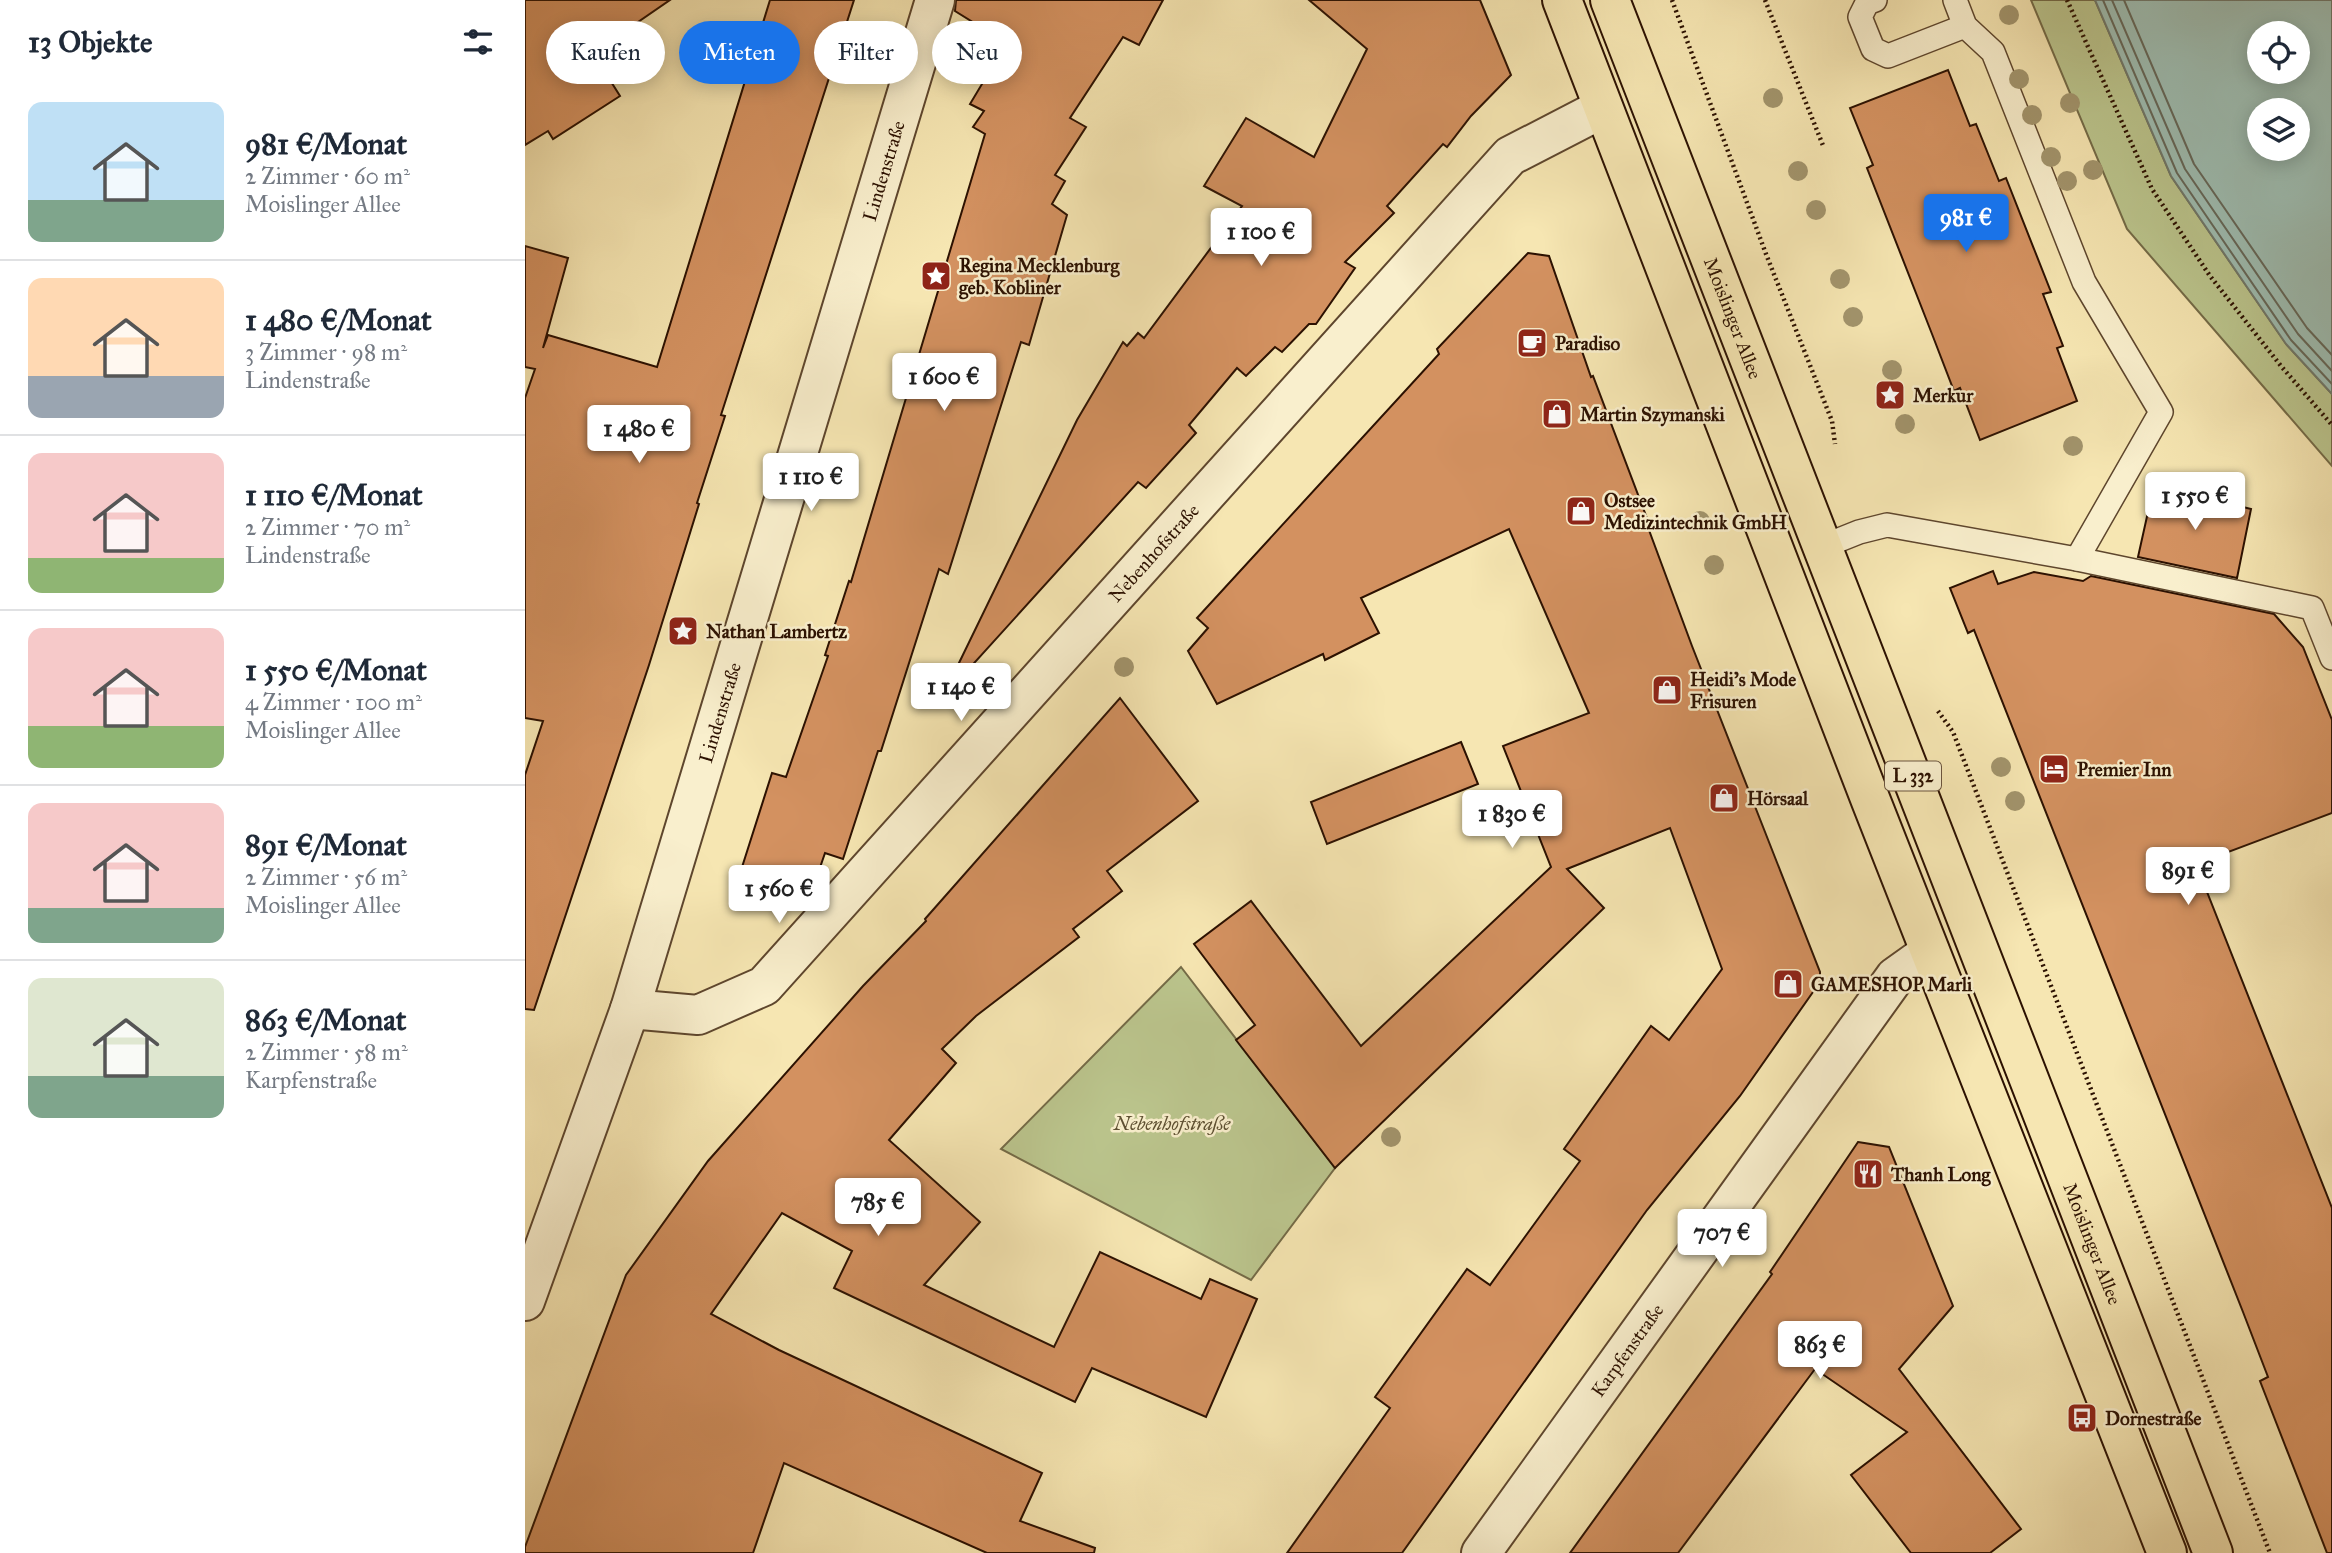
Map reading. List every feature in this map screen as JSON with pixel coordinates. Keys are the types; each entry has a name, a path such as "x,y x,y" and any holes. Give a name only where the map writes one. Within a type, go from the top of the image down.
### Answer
{"main road":[{"name":"L 332","path":"1562,0 1930,952 2167,1553"},
{"name":"Moislinger Allee","path":"1610,0 2213,1553"},
{"path":"1603,108 1645,91"},
{"path":"1780,561 1824,547"},
{"path":"1930,952 1974,934"}],"street":[{"name":"Lindenstraße","path":"525,1301 630,1009 935,0"},
{"name":"Nebenhofstraße","path":"630,1009 698,1015 764,986 1510,156 1603,108"},
{"name":"Karpfenstraße","path":"1481,1553 1895,977 1930,952"}],"lane":[{"path":"1875,0 1867,3 1860,17 1873,49 1888,56 1965,26"},
{"path":"1955,0 1965,26 1993,52 2084,282 2161,412 2077,559"},
{"path":"1824,547 1887,525 2077,559 2312,608 2332,658"}],"path":[{"path":"1672,0 1766,254 1832,421 1835,449"},
{"path":"1765,0 1824,148"},
{"path":"2067,0 2152,189 2210,276 2332,425"},
{"path":"1933,703 1953,732 2270,1553"}],"green space":[{"path":"2031,0 2095,0 2171,176 2286,344 2332,394 2332,466 2127,229"},
{"name":"Nebenhofstraße","path":"1181,967 1335,1168 1251,1280 1001,1149"}],"water":[{"path":"2095,0 2332,0 2332,394 2286,344 2171,176"}],"building":[{"path":"525,0 670,0 639,21 546,21 546,84 612,84 620,96 553,139 548,131 525,145"},
{"path":"770,0 854,0 847,21 814,21 814,84 827,84 721,415 725,416 649,665 534,1010 525,1009 525,775 543,721 525,718 525,398 535,369 525,367 525,246 568,258 543,348 548,335 657,367 744,84 800,84 800,21 764,21"},
{"path":"956,0 1163,0 1139,45 1123,37 1070,118 1086,127 1055,175 1065,181 1052,204 1067,215 1029,345 1021,342 948,574 939,569 881,751 878,751 843,859 825,853 813,888 786,878 780,900 736,886 772,773 786,777 828,656 825,655 849,581 851,582 985,134 973,127 984,111 970,104 982,84 1022,84 1022,21 971,21 955,11"},
{"path":"1309,0 1480,0 1511,75 1471,116 1447,147 1443,144 1387,206 1394,213 1345,262 1355,268 1316,324 1309,324 1282,352 1275,347 1246,376 1237,368 1189,425 1196,433 1146,488 1138,482 967,671 958,665 1077,420 1123,342 1127,346 1138,333 1144,338 1242,206 1204,186 1246,118 1314,157 1367,49"},
{"path":"1948,70 1970,126 1976,124 1999,181 2006,178 2051,292 2043,294 2063,346 2057,348 2077,401 1980,440 1960,388 1954,391 1867,168 1873,165 1850,108"},
{"path":"1528,253 1549,256 1591,377 1593,376 1648,521 1646,522 1692,646 1820,972 1820,982 1740,1096 1647,1210 1402,1553 1287,1553 1390,1408 1375,1397 1467,1269 1490,1285 1580,1161 1564,1149 1651,1026 1669,1040 1722,969 1670,828 1567,869 1604,908 1335,1168 1236,1040 1255,1025 1194,944 1251,901 1361,1046 1551,867 1503,746 1589,713 1509,529 1361,598 1379,633 1325,660 1323,654 1217,704 1188,651 1208,628 1197,618 1439,354 1437,349"},
{"path":"2154,485 2251,509 2237,578 2138,557"},
{"path":"1993,571 1998,584 2034,572 2083,581 2091,576 2274,614 2303,647 2332,720 2332,813 2196,864 2332,1208 2332,1553 2327,1553 2260,1381 2268,1377 1974,630 1968,633 1950,588"},
{"path":"1120,698 1198,801 1107,871 1122,891 1073,929 1079,937 976,1016 942,1049 956,1063 889,1140 980,1222 924,1285 1054,1347 1100,1252 1201,1299 1210,1279 1257,1299 1206,1417 1092,1368 1075,1402 834,1288 852,1251 782,1213 711,1314 779,1350 1042,1473 1020,1521 1095,1548 1094,1553 987,1553 784,1463 753,1553 525,1553 626,1275 708,1161 863,986 926,921"},
{"path":"1461,742 1478,784 1327,844 1311,802"},
{"path":"1858,1142 1889,1147 1953,1306 1899,1369 2021,1529 1990,1553 1911,1553 1851,1475 1907,1432 1815,1369 1678,1553 1570,1553 1772,1274 1770,1272"}],"place":[{"name":"Regina Mecklenburg geb. Kobliner","path":"936,276"},
{"name":"Paradiso","path":"1532,343"},
{"name":"Merkur","path":"1890,395"},
{"name":"Martin Szymanski","path":"1557,414"},
{"name":"Ostsee Medizintechnik GmbH","path":"1581,511"},
{"name":"Nathan Lambertz","path":"683,631"},
{"name":"Heidi's Mode Frisuren","path":"1667,690"},
{"name":"Premier Inn","path":"2054,769"},
{"name":"Hörsaal","path":"1724,798"},
{"name":"GAMESHOP Marli","path":"1788,984"},
{"name":"Thanh Long","path":"1868,1174"},
{"name":"Dornestraße","path":"2082,1418"}]}
